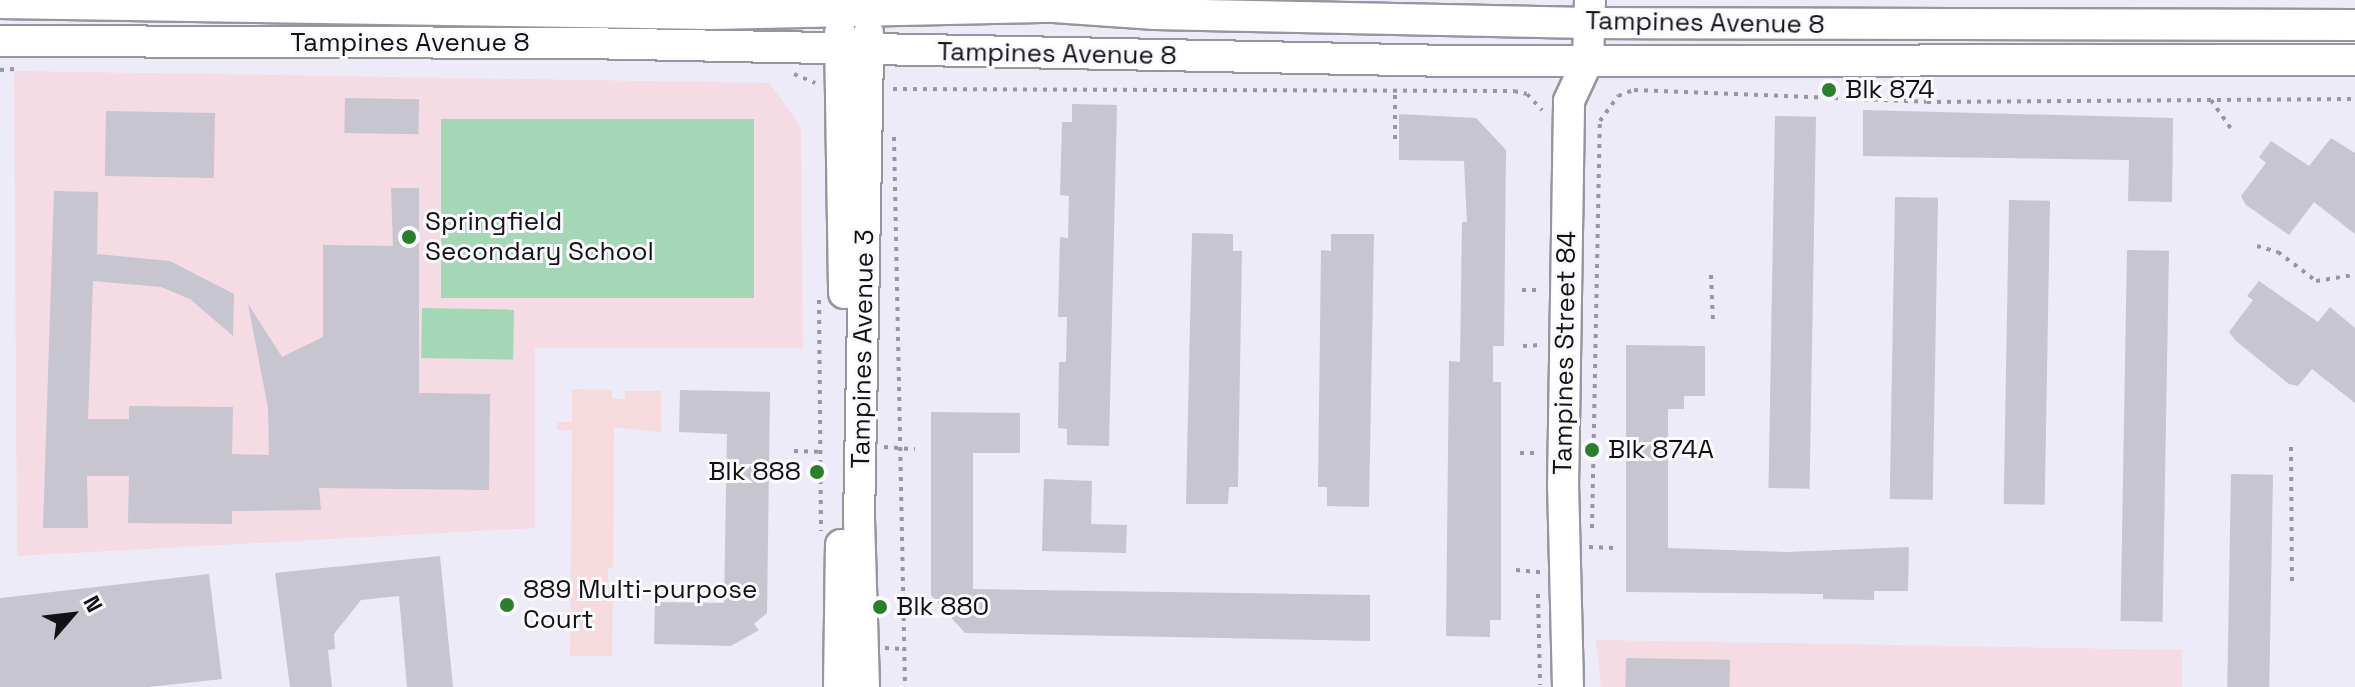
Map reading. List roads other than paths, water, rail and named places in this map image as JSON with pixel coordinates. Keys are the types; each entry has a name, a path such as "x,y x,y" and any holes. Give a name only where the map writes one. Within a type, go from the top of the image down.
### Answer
{"street":[{"path":"1453,20 1500,0"},
{"path":"1630,0 1674,23"},
{"path":"46,2 47,41"},
{"name":"Tampines Avenue 8","path":"0,3 853,12 1054,7 1453,20 1589,11 1674,23 2351,21"},
{"path":"1553,11 1552,60 1569,101"},
{"name":"Tampines Street 84","path":"1568,687 1563,477 1569,101 1588,60 1589,11"},
{"name":"Tampines Avenue 3","path":"853,12 864,687"},
{"name":"Tampines Avenue 8","path":"0,41 584,43 854,51 1552,60 2355,60"},
{"name":"Tampines Avenue 3","path":"839,687 844,290 854,51"}],"place":[{"name":"Blk 874","path":"1829,90"},
{"name":"Springfield Secondary School","path":"409,237"},
{"name":"Blk 874A","path":"1592,450"},
{"name":"Blk 888","path":"817,472"},
{"name":"889 Multi-purpose Court","path":"507,605"},
{"name":"Blk 880","path":"880,607"}]}
